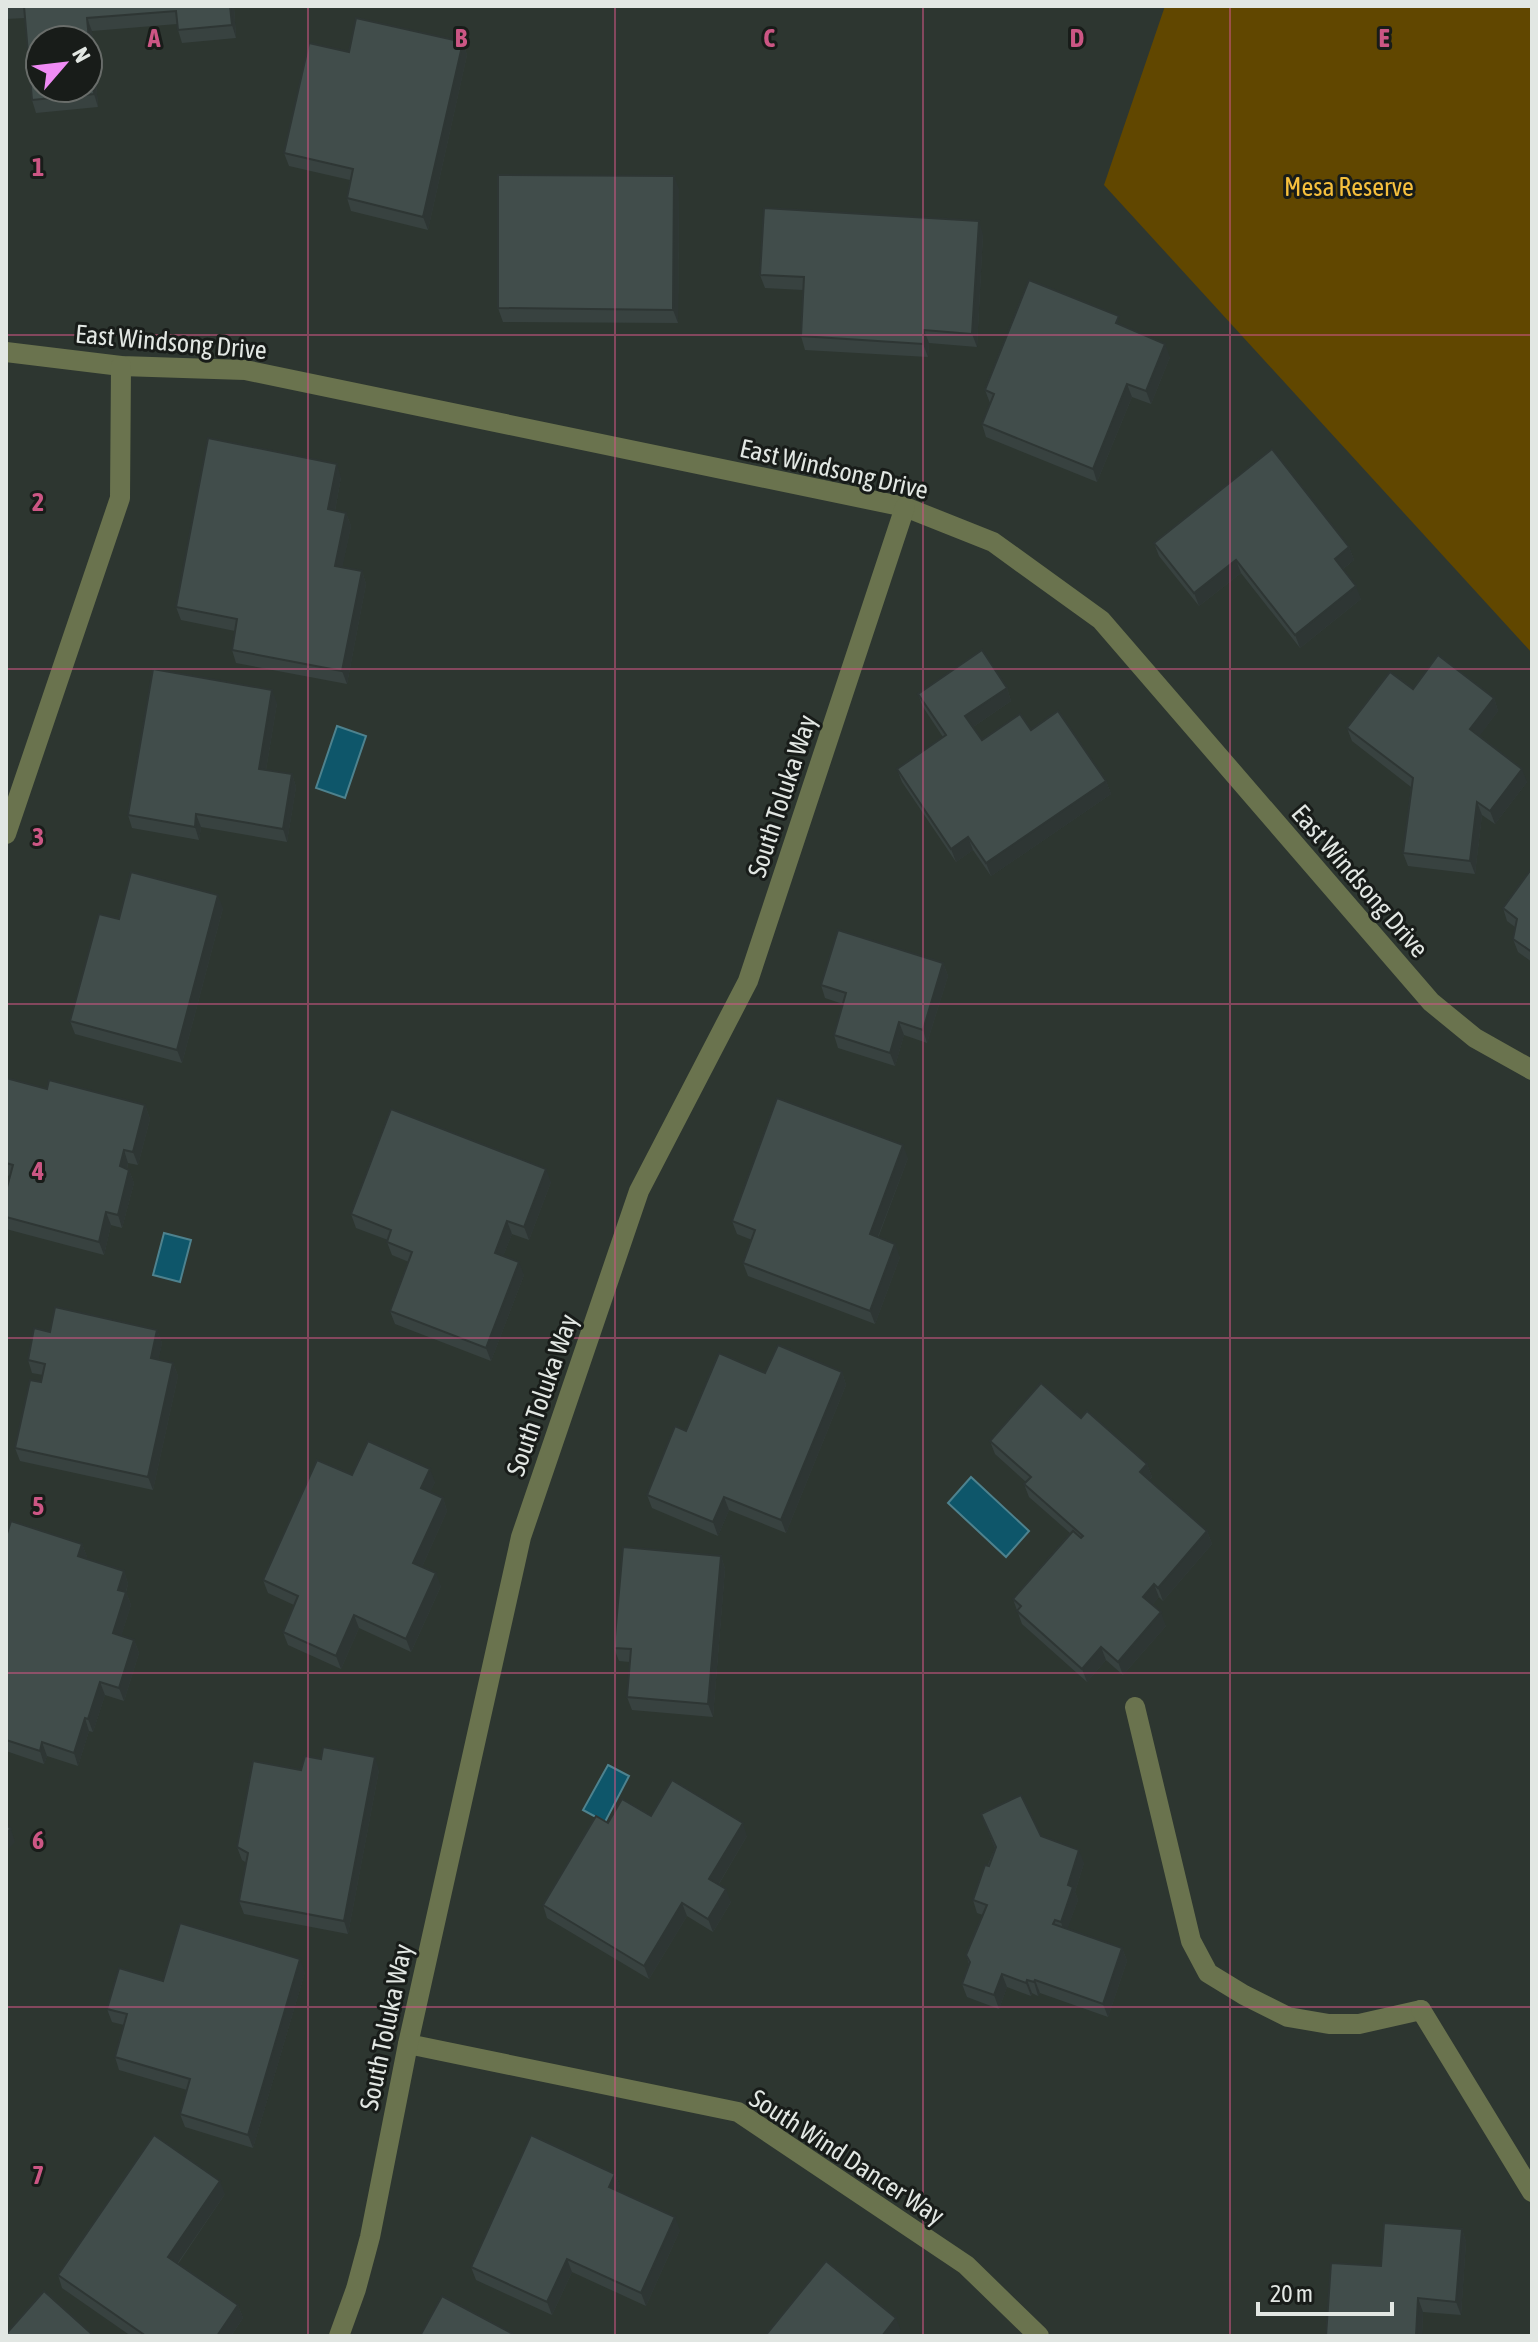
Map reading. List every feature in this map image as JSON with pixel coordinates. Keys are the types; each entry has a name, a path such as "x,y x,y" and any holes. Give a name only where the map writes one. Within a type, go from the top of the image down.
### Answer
{"street":[{"name":"East Windsong Drive","path":"6,352 121,366 245,370 905,507 993,542 1101,620 1431,1002 1475,1038 1532,1070"},
{"path":"6,834 120,498 121,366"},
{"name":"South Toluka Way","path":"339,2336 370,2237 408,2044 521,1537 639,1191 748,981 905,507"},
{"path":"1135,1707 1191,1941 1208,1973 1288,2017 1329,2024 1359,2024 1421,2010 1532,2192"},
{"name":"South Wind Dancer Way","path":"408,2044 738,2112 966,2265 1039,2336"}],"green space":[{"name":"Mesa Reserve","path":"1165,6 1532,6 1532,653 1104,185"}],"water":[{"path":"337,726 366,736 345,798 316,788"},
{"path":"164,1233 191,1240 180,1282 153,1275"},
{"path":"971,1477 1029,1531 1006,1557 948,1503"},
{"path":"608,1765 629,1776 605,1822 583,1810"}],"building":[{"path":"24,6 230,6 232,25 178,30 176,11 87,18 88,24 26,24"},
{"path":"356,18 463,42 423,217 347,198 353,169 284,153 309,43 349,52"},
{"path":"498,175 674,176 673,310 498,308"},
{"path":"764,208 979,221 972,334 924,330 923,344 801,336 804,277 760,275"},
{"path":"1029,280 1119,316 1116,323 1165,344 1146,391 1127,384 1093,469 982,424 994,394 985,390"},
{"path":"208,438 337,464 328,509 346,513 335,566 362,571 342,671 232,650 237,619 176,607"},
{"path":"1272,449 1349,547 1335,559 1356,586 1295,635 1236,560 1194,593 1154,543"},
{"path":"982,650 1007,688 965,716 982,740 1020,714 1031,730 1058,711 1106,781 986,863 968,837 951,849 897,769 946,735 918,694"},
{"path":"1438,655 1494,698 1470,729 1522,769 1490,811 1477,802 1470,861 1403,853 1413,778 1347,728 1390,672 1413,689"},
{"path":"153,669 272,690 259,769 292,774 283,829 196,814 195,827 128,815"},
{"path":"1532,868 1532,952 1513,939 1517,919 1503,908"},
{"path":"131,872 218,895 177,1050 70,1021 99,914 119,919"},
{"path":"838,930 943,963 923,1030 899,1022 890,1053 834,1035 846,993 821,985"},
{"path":"6,1078 47,1089 49,1080 145,1105 133,1152 124,1150 120,1166 129,1170 118,1215 106,1212 99,1242 6,1217 6,1191 13,1165 6,1163"},
{"path":"777,1098 903,1145 870,1234 895,1244 870,1311 743,1263 755,1230 732,1221"},
{"path":"391,1109 546,1169 524,1227 507,1221 495,1253 519,1262 486,1348 390,1311 412,1252 387,1242 391,1230 351,1214"},
{"path":"55,1307 157,1330 151,1358 173,1363 148,1477 15,1448 30,1380 41,1382 45,1364 28,1360 34,1328 50,1332"},
{"path":"778,1345 842,1372 781,1520 724,1497 713,1522 647,1495 675,1426 686,1431 719,1353 765,1373"},
{"path":"1041,1383 1081,1418 1087,1411 1147,1464 1140,1472 1207,1531 1158,1588 1154,1584 1143,1597 1161,1612 1118,1662 1101,1647 1082,1669 1017,1611 1021,1606 1013,1599 1073,1531 1081,1538 1083,1536 1024,1484 1031,1477 990,1441"},
{"path":"368,1441 430,1469 421,1488 443,1498 413,1563 436,1573 406,1639 354,1615 336,1656 283,1632 298,1596 263,1580 317,1460 352,1475"},
{"path":"11,1521 82,1544 78,1556 124,1571 118,1590 126,1592 113,1633 134,1640 119,1688 100,1682 74,1753 42,1742 40,1751 6,1740 6,1537"},
{"path":"623,1547 721,1556 708,1704 627,1697 631,1649 614,1648"},
{"path":"323,1747 375,1757 344,1921 239,1901 248,1853 237,1847 253,1761 301,1770 305,1756 321,1759"},
{"path":"672,1780 743,1823 709,1879 726,1889 708,1919 682,1903 644,1966 543,1905 596,1816 608,1823 622,1799 651,1816"},
{"path":"1021,1795 1041,1836 1079,1850 1068,1885 1073,1887 1061,1922 1055,1920 1053,1924 1122,1948 1103,2004 1035,1980 1027,1980 1026,1983 1002,1974 994,1995 962,1984 970,1962 966,1955 987,1905 973,1900 985,1865 989,1866 996,1847 981,1814"},
{"path":"180,1923 300,1959 248,2135 180,2114 190,2079 115,2057 127,2014 107,2009 119,1968 163,1981"},
{"path":"154,2135 220,2181 168,2257 238,2305 217,2336 146,2336 58,2275"},
{"path":"531,2135 615,2174 609,2187 675,2217 641,2293 567,2259 547,2302 471,2267"},
{"path":"1384,2223 1462,2229 1456,2302 1418,2298 1416,2336 1326,2336 1331,2263 1381,2266"},
{"path":"826,2261 896,2318 882,2336 765,2336"},
{"path":"44,2291 94,2336 6,2336"},
{"path":"442,2296 515,2335 515,2336 420,2336"}]}
